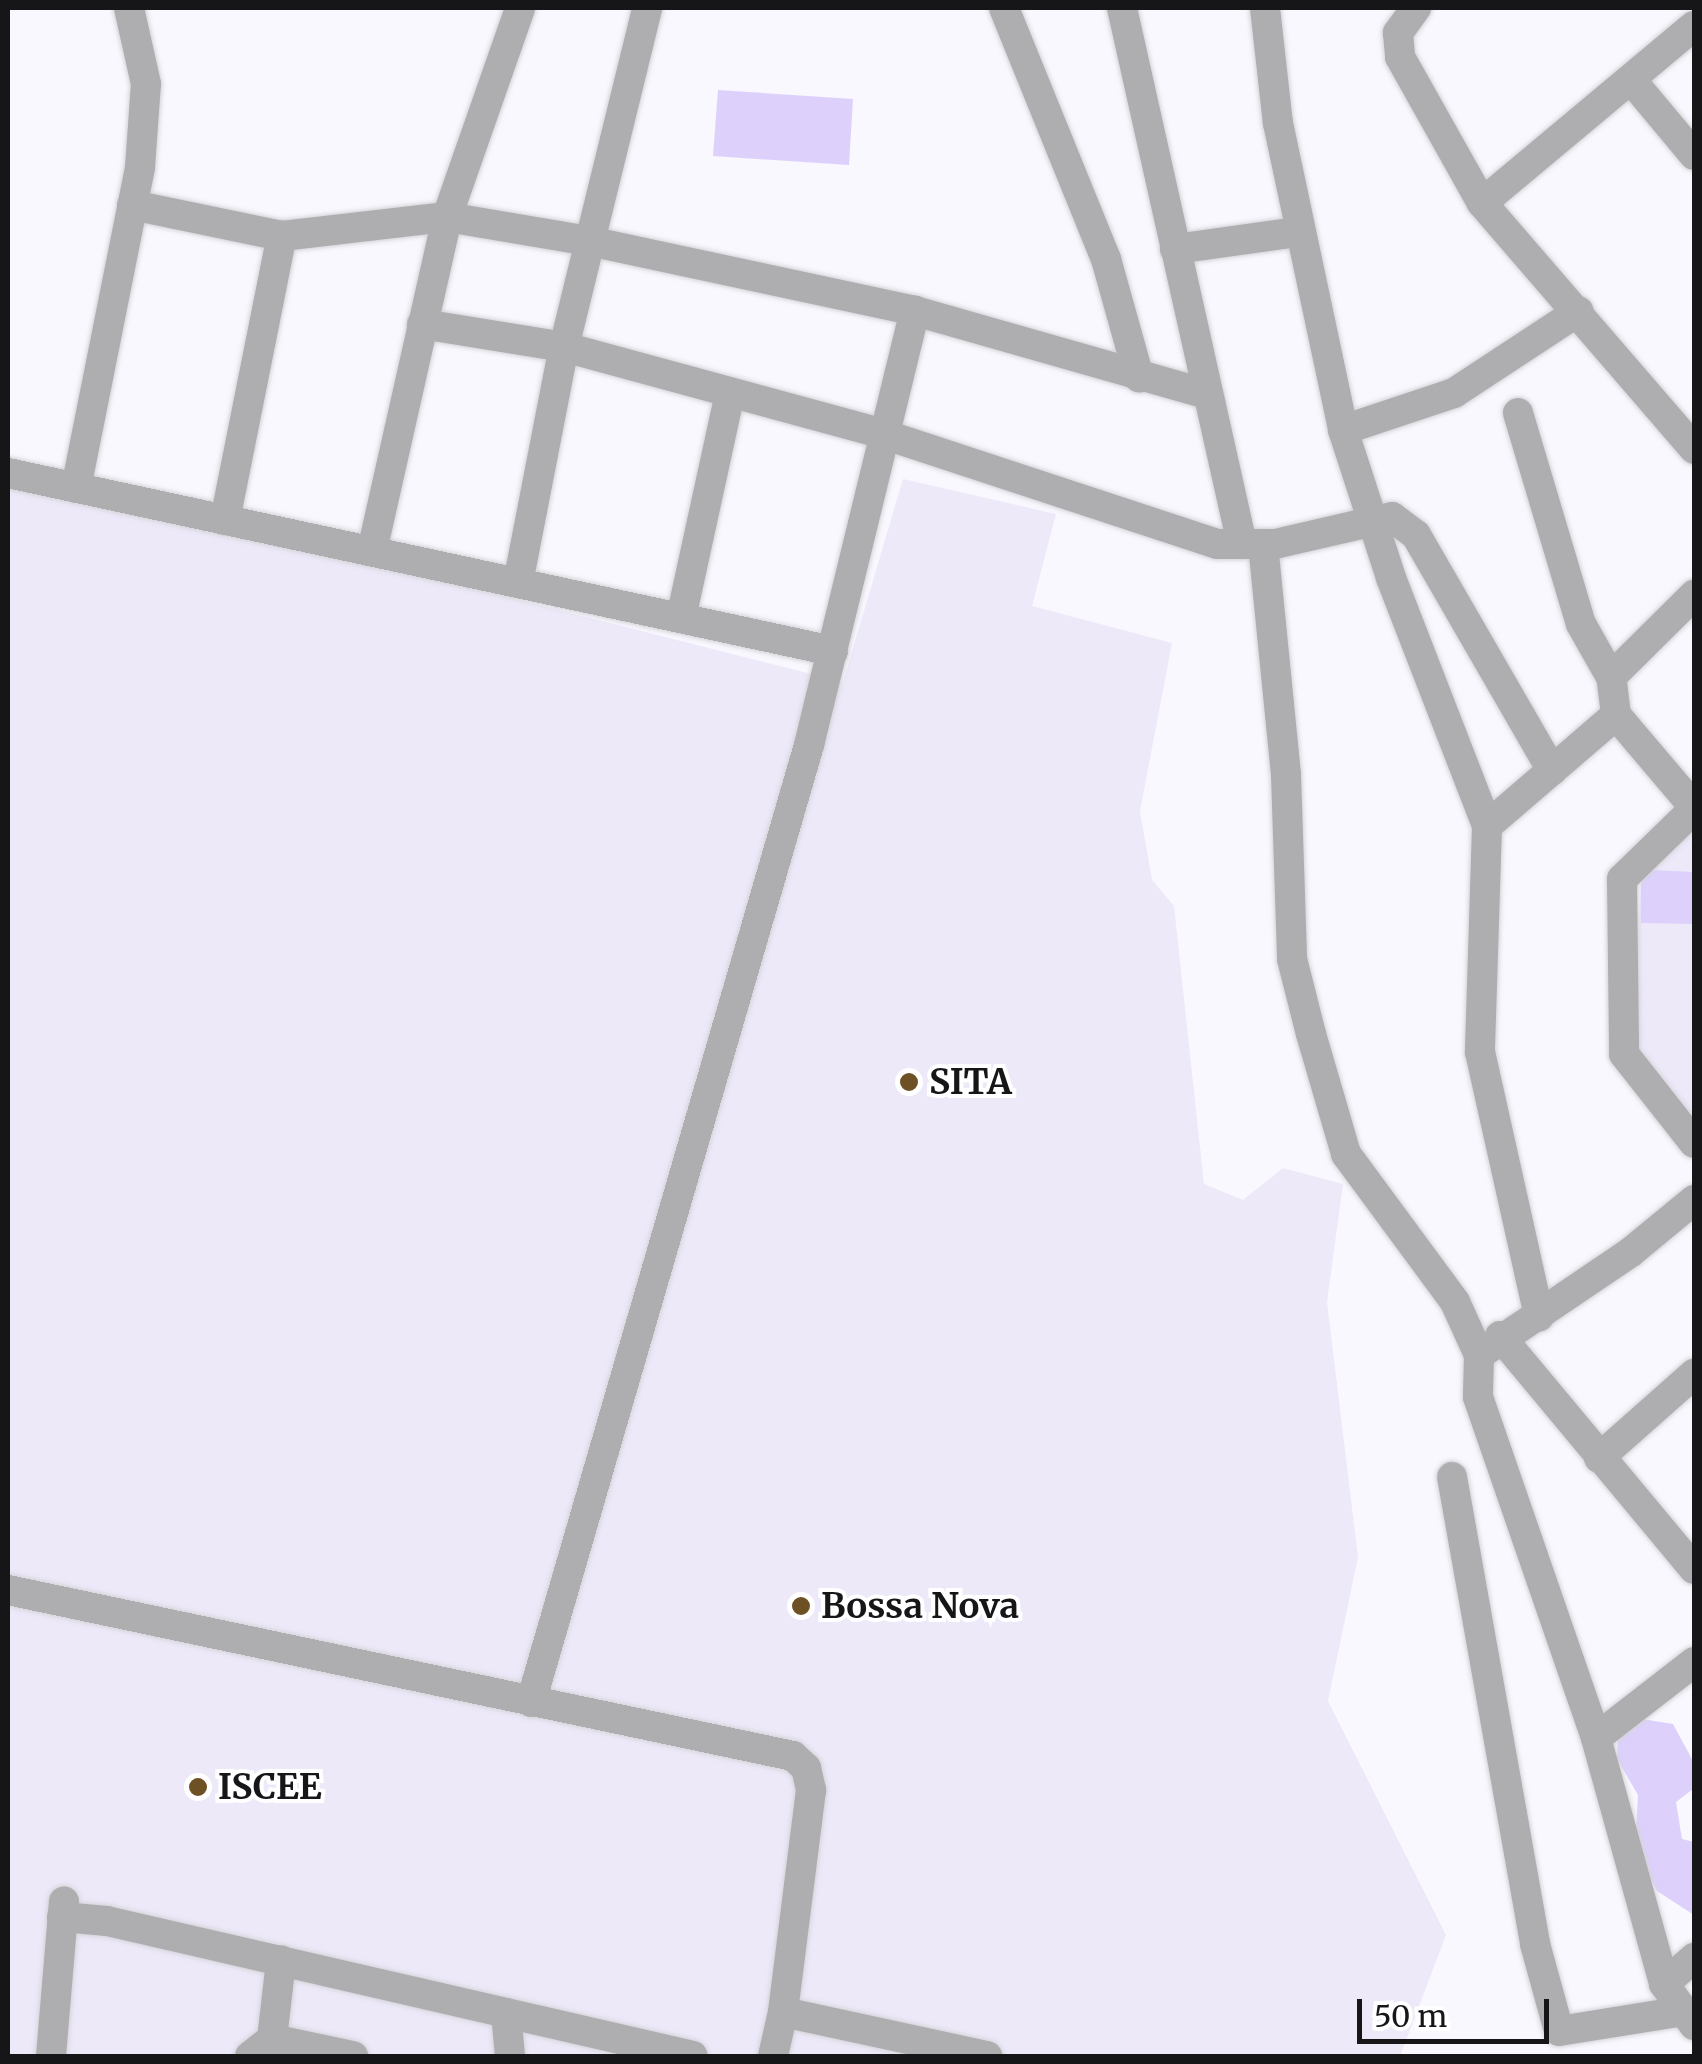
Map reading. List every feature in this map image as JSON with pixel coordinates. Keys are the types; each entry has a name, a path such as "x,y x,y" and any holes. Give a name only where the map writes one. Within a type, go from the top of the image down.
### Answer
{"street":[{"path":"76,488 132,205 146,84 129,8"},
{"path":"372,551 448,217 520,8"},
{"path":"518,582 564,347 647,8"},
{"path":"1004,8 1106,258 1140,377"},
{"path":"1122,8 1207,394 1253,544 1286,775 1292,959 1346,1154 1489,1345 1599,1458 1694,1569"},
{"path":"1265,8 1298,232 1342,430 1372,524 1487,826 1480,1052 1539,1316"},
{"path":"1416,8 1398,34 1400,56 1482,203 1694,449"},
{"path":"1482,203 1632,82 1694,26"},
{"path":"1632,82 1694,155"},
{"path":"132,205 282,236 448,217 589,241 915,311 1207,394"},
{"path":"1175,249 1298,232"},
{"path":"225,520 282,236"},
{"path":"531,1702 833,650 880,433 915,311"},
{"path":"1342,430 1454,392 1578,311"},
{"path":"422,324 564,347 880,433 1023,486 1217,544 1253,544 1372,524 1392,517 1416,536 1552,771"},
{"path":"681,618 730,393"},
{"path":"1518,413 1580,624 1612,677 1616,715 1694,808 1622,879 1624,1054 1694,1143"},
{"path":"8,473 833,650"},
{"path":"1612,677 1690,609"},
{"path":"1487,826 1616,715"},
{"path":"1689,2018 1664,1984 1596,1738 1478,1396 1489,1345 1539,1316 1694,1200"},
{"path":"1599,1458 1694,1374"},
{"path":"1452,1478 1535,1944 1559,2031 1689,2018"},
{"path":"8,1590 793,1756 806,1768 811,1790 774,2056"},
{"path":"1596,1738 1694,1662"},
{"path":"51,2056 63,1910 693,2056"},
{"path":"1664,1984 1694,1958"},
{"path":"282,1961 261,2048 353,2056"},
{"path":"783,2012 899,2048 987,2056"},
{"path":"506,2013 510,2056"}],"shaded area":[{"path":"718,90 853,99 849,165 713,156"},
{"path":"8,471 843,682 903,479 1056,514 1032,606 1172,643 1140,811 1152,880 1174,906 1204,1184 1243,1200 1283,1168 1343,1184 1327,1302 1358,1557 1328,1701 1446,1935 1400,2056 8,2056"},
{"path":"1694,827 1694,1119 1633,1050 1641,878"},
{"path":"1652,870 1694,872 1694,924 1641,923 1641,878"},
{"path":"1642,1719 1673,1724 1693,1761 1693,1789 1676,1802 1682,1839 1694,1842 1694,1915 1657,1891 1635,1850 1638,1795 1617,1759 1618,1737"}],"place":[{"name":"SITA","path":"909,1082"},
{"name":"Bossa Nova","path":"801,1606"},
{"name":"ISCEE","path":"198,1787"}]}
